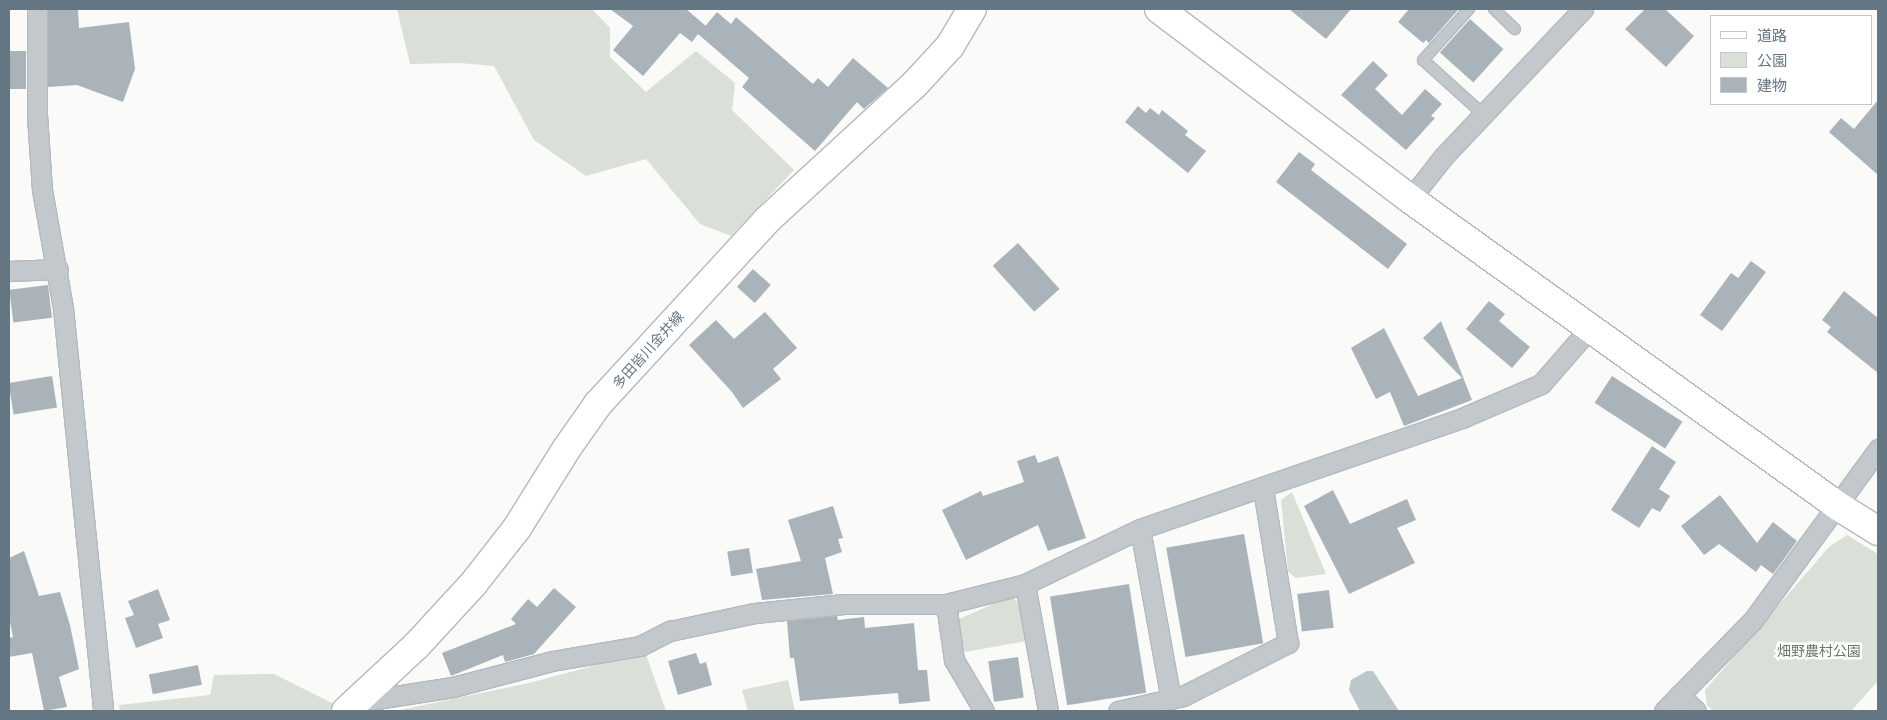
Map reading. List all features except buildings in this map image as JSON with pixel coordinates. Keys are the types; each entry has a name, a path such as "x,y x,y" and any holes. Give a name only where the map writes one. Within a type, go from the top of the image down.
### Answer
{"main road":[{"name":"多田皆川金井線","path":"352,707 417,645 474,583 517,528 567,448 598,404 766,221 915,84 950,46 972,9"},
{"path":"1159,9 1410,199 1589,329 1838,506 1878,530"}],"street":[{"path":"37,9 37,116 42,190 58,270 103,711"},
{"path":"1410,199 1443,157 1583,9"},
{"path":"9,271 58,270"},
{"path":"352,707 453,686 552,661 640,646 670,631 755,613 844,604 946,604 1026,584 1140,529 1263,489 1462,418 1541,384 1589,329"},
{"path":"1664,711 1753,620 1838,506 1878,448"},
{"path":"1118,711 1183,696 1288,643 1263,489"},
{"path":"1140,529 1171,699"},
{"path":"1026,584 1048,711"},
{"path":"946,604 954,660 984,711"},
{"path":"1679,695 1696,711"}],"lane":[{"path":"1469,9 1423,60 1483,114"},
{"path":"1494,9 1516,29"}],"green space":[{"path":"397,9 592,9 610,28 610,57 646,92 696,51 735,83 732,110 794,170 731,236 700,224 646,159 586,176 534,140 494,66 460,63 410,64"},
{"path":"1292,492 1326,574 1296,578 1288,572 1281,500"},
{"name":"畑野農村公園","path":"1847,535 1878,554 1878,681 1851,711 1713,711 1707,705 1705,690 1829,547"},
{"path":"1011,596 1021,605 1027,641 965,652 957,620"},
{"path":"645,652 666,711 395,711 529,683"},
{"path":"274,674 336,705 329,711 120,711 119,705 210,695 214,675"},
{"path":"788,680 795,711 748,711 742,690"}],"shaded area":[{"path":"1367,671 1373,671 1399,711 1360,711 1349,690 1351,680"}]}
